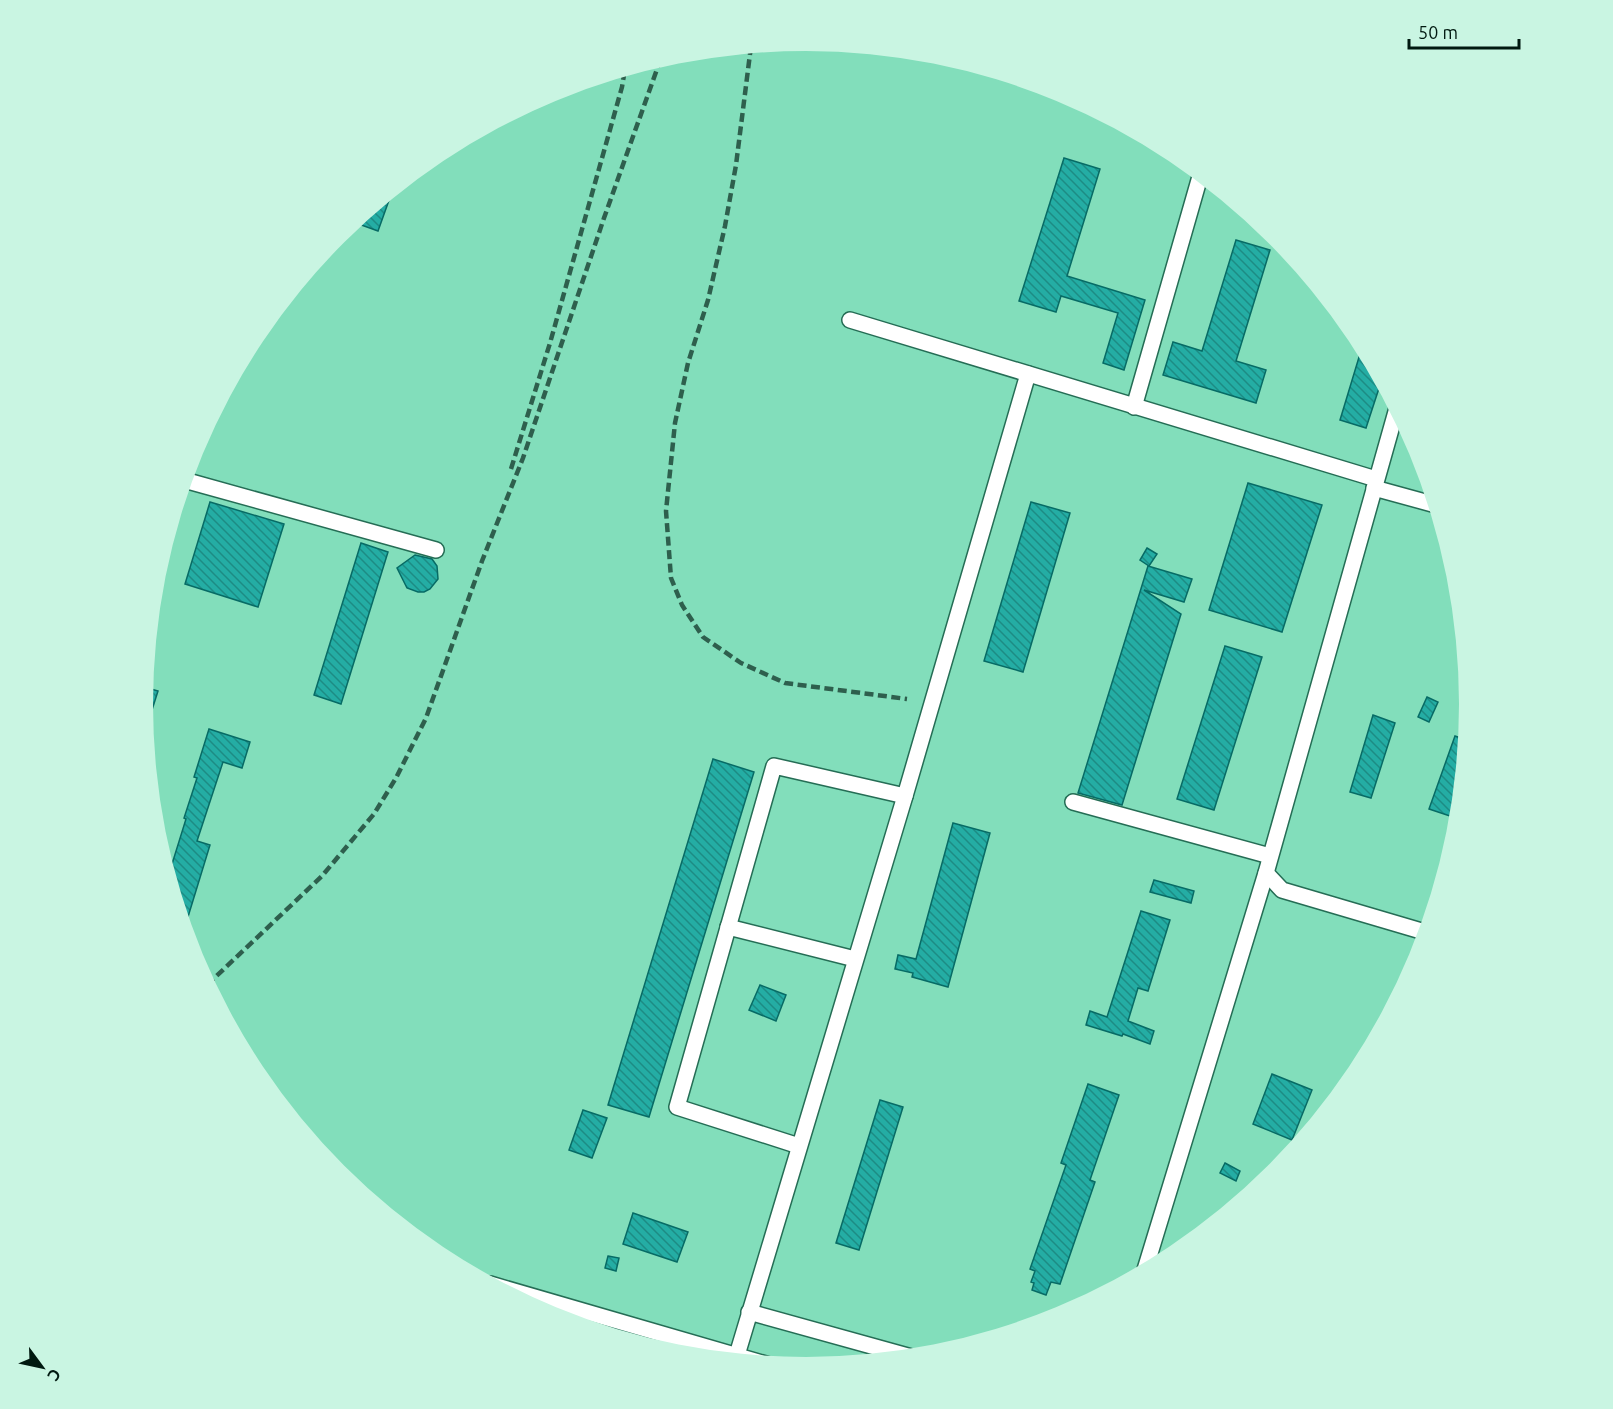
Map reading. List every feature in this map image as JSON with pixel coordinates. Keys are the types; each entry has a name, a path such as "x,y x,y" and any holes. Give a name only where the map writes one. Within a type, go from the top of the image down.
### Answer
{"lane":[{"path":"1134,407 1198,182"},
{"path":"850,320 1134,407 1427,501"},
{"path":"737,1354 905,796 1028,374"},
{"path":"1148,1261 1266,873 1394,418"},
{"path":"192,482 436,550"},
{"path":"799,1146 676,1107 774,766 905,796"},
{"path":"1073,802 1270,856"},
{"path":"1266,873 1282,890 1419,930"},
{"path":"728,927 855,959"},
{"path":"522,1293 730,1353"},
{"path":"749,1312 893,1352"}],"building":[{"path":"1064,158 1100,169 1067,276 1145,300 1124,370 1103,363 1118,313 1061,296 1056,312 1019,301"},
{"path":"388,203 378,231 362,225"},
{"path":"1236,240 1270,250 1236,361 1266,370 1256,403 1163,375 1173,342 1202,351"},
{"path":"1359,357 1379,390 1366,428 1340,420"},
{"path":"1248,483 1322,505 1282,632 1209,610"},
{"path":"210,502 284,524 258,607 185,584"},
{"path":"1031,502 1070,513 1023,672 984,661"},
{"path":"361,543 388,552 341,704 314,695"},
{"path":"1147,548 1157,554 1149,566 1140,560"},
{"path":"415,555 432,559 437,566 438,579 430,589 424,592 407,588 397,568"},
{"path":"1148,566 1192,579 1184,602 1144,590 1181,614 1122,805 1078,793"},
{"path":"1225,646 1262,657 1214,810 1177,799"},
{"path":"153,690 158,691 153,707"},
{"path":"1427,697 1438,702 1429,722 1418,717"},
{"path":"1373,715 1395,723 1371,798 1350,792"},
{"path":"209,729 250,742 242,768 223,762 197,841 210,845 188,916 173,862 197,778 194,777"},
{"path":"1455,736 1459,737 1450,816 1429,809"},
{"path":"713,759 754,772 649,1117 608,1105"},
{"path":"953,823 990,833 948,987 912,977 913,973 895,969 898,955 916,959"},
{"path":"1154,880 1194,891 1191,903 1150,892"},
{"path":"1141,911 1170,920 1148,991 1138,988 1128,1021 1154,1031 1150,1044 1123,1034 1122,1036 1086,1025 1090,1011 1107,1017"},
{"path":"760,985 786,995 776,1021 749,1010"},
{"path":"1272,1074 1312,1090 1292,1140 1253,1124"},
{"path":"1088,1084 1119,1095 1090,1180 1095,1182 1060,1284 1051,1282 1046,1295 1032,1290 1034,1283 1031,1282 1035,1271 1030,1269 1066,1165 1061,1163"},
{"path":"880,1100 903,1107 859,1250 836,1243"},
{"path":"583,1110 607,1118 592,1158 569,1150"},
{"path":"1225,1163 1240,1171 1236,1181 1220,1173"},
{"path":"633,1213 688,1232 677,1262 623,1244"},
{"path":"608,1256 619,1258 616,1271 605,1268"}],"railway":[{"path":"750,54 736,165 725,226 708,300 688,363 675,423 666,511 671,578 682,605 703,637 741,663 785,683 907,699"},
{"path":"213,979 322,876 374,814 396,778 426,718 482,561 523,458 657,69"},
{"path":"511,469 550,343 624,77"}]}
